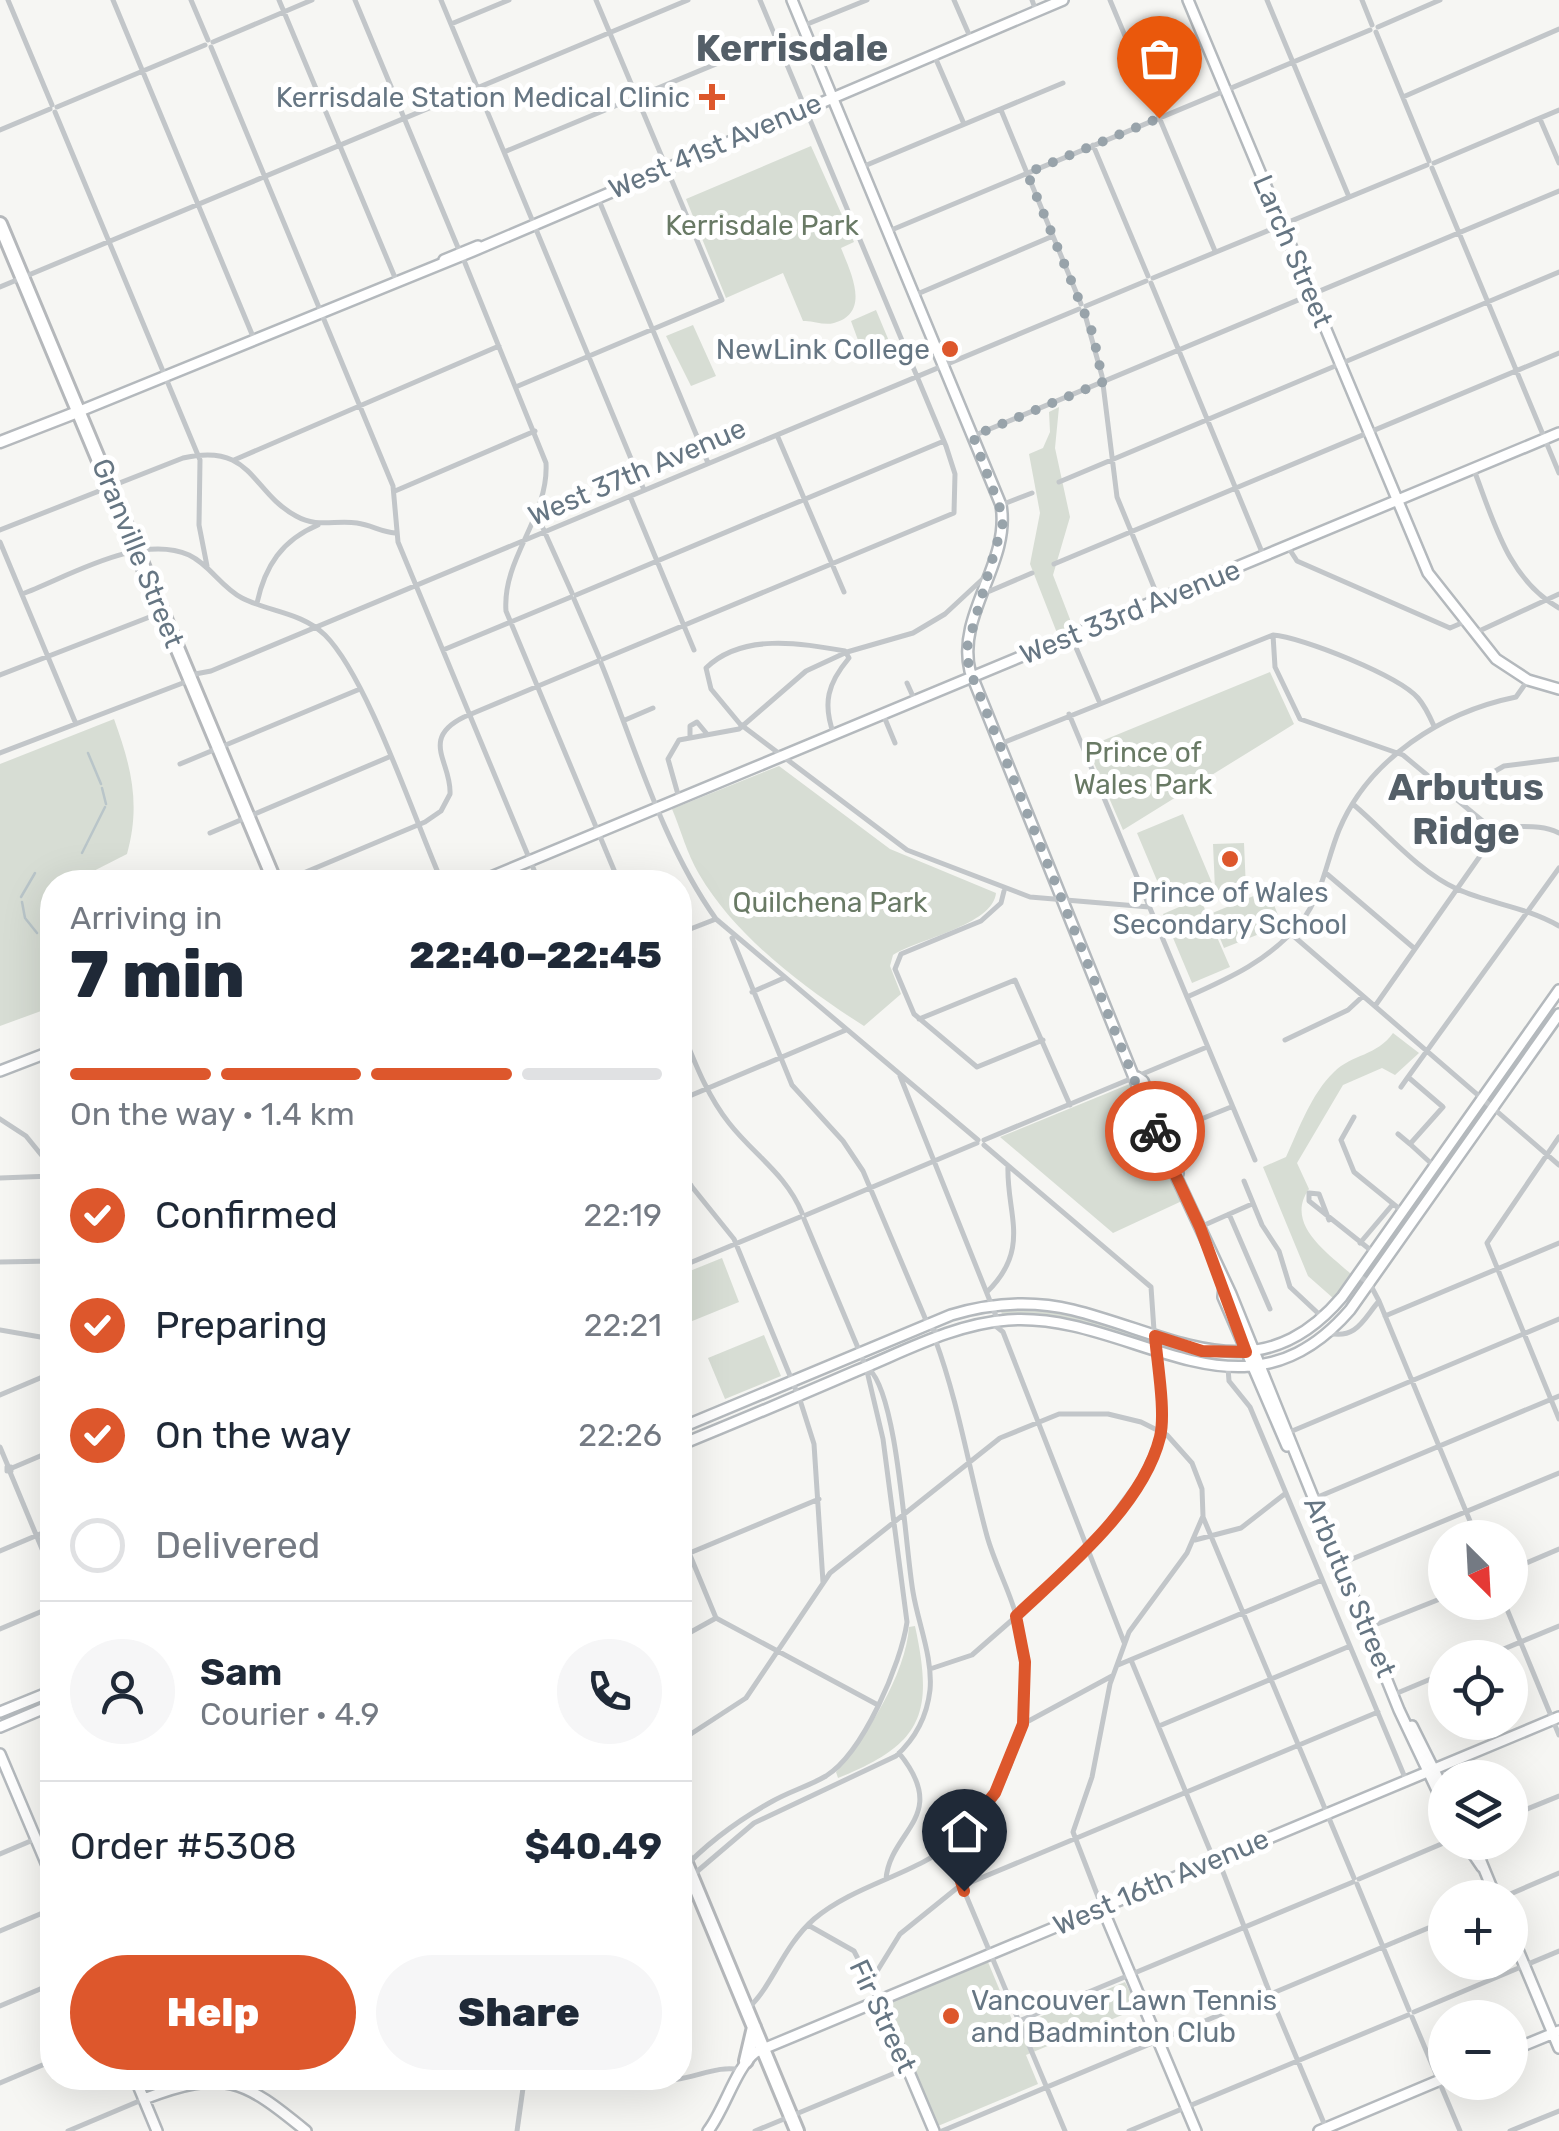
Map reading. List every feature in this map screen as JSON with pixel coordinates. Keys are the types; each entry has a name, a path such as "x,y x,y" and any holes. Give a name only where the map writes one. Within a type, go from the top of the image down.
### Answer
{"highway":[{"name":"Granville Street","path":"0,224 273,870"},
{"path":"692,1884 749,2004 754,2027 798,2131"},
{"path":"744,2066 754,2027"}],"main road":[{"name":"Arbutus Street","path":"792,0 1001,506 1003,530 990,574 980,586 968,640 972,677 1255,1366 1428,1766"},
{"name":"West 41st Avenue","path":"1,440 166,376 1063,0"},
{"name":"Larch Street","path":"1188,0 1434,585 1496,659 1528,680"},
{"name":"West 33rd Avenue","path":"507,870 1559,434"},
{"path":"1528,680 1559,688"},
{"path":"692,1423 928,1324 992,1306 1055,1307 1202,1351 1250,1351 1292,1340 1324,1318 1358,1275 1397,1208 1434,1166 1559,990"},
{"path":"692,1440 938,1337 994,1322 1070,1325 1157,1354 1228,1368 1255,1366 1292,1355 1328,1333 1370,1284 1559,1014"},
{"path":"0,1071 40,1056"},
{"path":"0,1712 40,1696"},
{"path":"0,1727 40,1710"},
{"name":"West 16th Avenue","path":"1454,1760 1556,1718"},
{"path":"0,1754 40,1847"},
{"name":"West 16th Avenue","path":"744,2066 763,2048 1428,1771"},
{"path":"1477,1860 1482,1867"},
{"path":"1479,1860 1489,1880"},
{"path":"1102,1907 1196,2131"},
{"path":"1528,1974 1556,2032 1559,2048"},
{"name":"Fir Street","path":"878,1999 934,2131"},
{"path":"1528,2044 1556,2032"},
{"path":"708,2131 744,2066"},
{"path":"1324,2130 1428,2086"},
{"path":"140,2090 157,2131"},
{"path":"144,2099 176,2090"},
{"path":"256,2090 306,2131"}],"street":[{"path":"8,0 198,455 203,473 199,525 206,566"},
{"path":"113,0 254,338"},
{"path":"191,0 394,490 395,533 535,870"},
{"path":"279,0 396,280"},
{"path":"0,130 312,0"},
{"path":"355,0 535,431 547,478 537,514 506,586 510,622 614,870"},
{"path":"441,0 644,490"},
{"path":"451,24 509,0"},
{"path":"516,386 722,300 596,0"},
{"path":"0,287 688,0"},
{"path":"309,870 418,826 447,802 450,786 439,749 448,728 470,714 954,512 955,474 944,440 760,0"},
{"path":"802,26 867,0"},
{"path":"954,0 970,39"},
{"path":"1032,0 1036,11"},
{"path":"1110,0 1216,252"},
{"path":"1266,0 1349,196"},
{"path":"1362,0 1559,473"},
{"path":"888,231 1440,0"},
{"path":"1403,97 1559,29"},
{"path":"504,152 776,39"},
{"path":"934,54 964,124"},
{"path":"861,167 1062,83"},
{"path":"1000,110 1082,307 1103,382 1118,497 1159,600"},
{"name":"West 37th Avenue","path":"0,753 211,672 1559,110"},
{"path":"1540,119 1559,162"},
{"path":"1094,145 1264,557"},
{"path":"973,436 1559,191"},
{"path":"597,196 708,463"},
{"path":"914,295 1053,236"},
{"path":"1059,482 1559,272"},
{"path":"0,530 198,455 234,460 499,346"},
{"path":"1054,564 1559,352"},
{"path":"394,490 535,431"},
{"path":"778,434 844,592"},
{"path":"443,650 944,440"},
{"path":"234,460 294,515 318,525"},
{"path":"1474,470 1517,572 1545,600 1559,608"},
{"path":"1001,506 1032,493"},
{"path":"630,496 694,650"},
{"path":"537,514 686,870"},
{"path":"257,603 274,558 288,542 318,525 355,522 395,533"},
{"path":"0,542 76,724"},
{"path":"1288,547 1297,561 1450,628 1464,622"},
{"path":"22,594 138,552 174,550 206,566 232,592 289,612 314,628 324,635 360,690 437,870"},
{"path":"680,799 668,754 679,740 743,726 788,683 847,652 913,634 980,586 990,590 1032,573"},
{"path":"1475,634 1559,594"},
{"path":"0,675 163,612"},
{"path":"1000,744 1273,635 1295,638 1402,685 1418,698 1434,726"},
{"path":"1273,635 1275,667 1300,720 1397,754 1474,817 1500,828 1535,826 1559,833"},
{"path":"1072,636 1099,702"},
{"path":"847,652 755,643 710,665 705,672 711,689 743,726 893,842 1004,890 1065,901 1149,907"},
{"path":"834,735 827,698 833,678 849,658 847,652"},
{"name":"West 37th Avenue","path":"190,680 211,672"},
{"path":"1186,996 1246,970 1290,933 1310,907 1327,874 1339,830 1354,804 1397,754 1434,726 1492,702 1516,697 1528,680"},
{"path":"907,683 915,701"},
{"path":"180,764 360,690"},
{"path":"626,720 653,708"},
{"path":"884,714 895,743"},
{"path":"1069,714 1255,1160"},
{"path":"690,736 690,726 697,722 706,734"},
{"path":"210,833 388,757"},
{"path":"1452,796 1504,766 1559,759"},
{"path":"1354,804 1432,874 1458,889 1528,910 1559,926"},
{"path":"1374,1006 1500,828"},
{"path":"1401,1086 1559,868"},
{"path":"1327,874 1415,949"},
{"path":"692,884 716,919 732,934 1149,1284 1161,1432 1121,1508 1085,1551 972,1655 930,1670"},
{"path":"1004,890 1001,902 987,918 901,954 894,963 919,1019 976,1067 1044,1040"},
{"path":"692,929 716,919"},
{"path":"1290,933 1559,1165"},
{"path":"732,934 780,1058 802,1100 843,1141 871,1188 928,1324 938,1337 987,1536 1016,1616 1025,1662 1023,1724 995,1793 958,1839 845,1898 808,1925 786,1948 749,2004"},
{"path":"752,992 784,978"},
{"path":"919,1019 1015,980 1070,1105"},
{"path":"1284,1040 1352,1008 1363,996"},
{"path":"692,1095 846,1030"},
{"path":"692,1262 1207,1047"},
{"path":"692,1055 706,1089 731,1126 784,1180 866,1367 895,1521 907,1622 878,1705 853,1746 829,1774 748,1816 692,1866"},
{"path":"900,1076 992,1306 994,1322 1002,1332 1124,1642"},
{"path":"1408,1077 1443,1107 1410,1144"},
{"path":"1161,1135 1231,1107"},
{"path":"1354,1117 1341,1140 1352,1166 1397,1208 1360,1243"},
{"path":"0,1119 26,1136 40,1153"},
{"path":"1398,1134 1434,1166"},
{"path":"1559,1138 1488,1239 1496,1270 1559,1419"},
{"path":"986,1292 1004,1267 1014,1234 1008,1166"},
{"path":"0,1178 40,1176"},
{"path":"1244,1181 1252,1204 1279,1250 1290,1288 1324,1318"},
{"path":"692,1188 736,1244 799,1396 814,1444 823,1582"},
{"path":"1330,1220 1319,1194 1309,1193 1308,1201 1330,1220 1373,1252"},
{"path":"1200,1227 1252,1204"},
{"path":"1228,1214 1270,1309"},
{"path":"1385,1316 1559,1243"},
{"path":"0,1262 40,1261"},
{"path":"1358,1275 1370,1284 1385,1316 1469,1520"},
{"path":"1328,1333 1338,1335 1364,1325 1378,1301"},
{"path":"1002,1332 1011,1320"},
{"path":"1285,1434 1559,1320"},
{"path":"0,1330 40,1337"},
{"path":"692,1867 754,1823 899,1753 926,1714 930,1670 918,1621 888,1414 873,1370 866,1367"},
{"path":"1228,1368 1229,1381 1250,1407 1406,1780"},
{"path":"0,1395 40,1378"},
{"path":"1313,1499 1559,1396"},
{"path":"692,1733 746,1698 823,1582 1000,1438 1058,1414 1108,1414 1161,1432 1192,1464 1202,1489 1203,1516 1195,1540 1124,1642 1112,1676 1074,1838 1102,1907"},
{"path":"0,1447 40,1543"},
{"path":"7,1470 40,1456"},
{"path":"1340,1564 1559,1473"},
{"path":"1195,1540 1214,1539 1248,1525 1286,1494"},
{"path":"692,1552 819,1498"},
{"path":"1203,1516 1428,2050"},
{"path":"0,1551 40,1535"},
{"path":"1528,1562 1559,1549"},
{"path":"692,1560 716,1618 878,1705"},
{"path":"1116,1664 1322,1580"},
{"path":"1368,1628 1428,1603"},
{"path":"0,1629 40,1612"},
{"path":"692,1631 716,1618"},
{"path":"907,1622 918,1621"},
{"path":"1525,1640 1559,1626"},
{"path":"1158,1726 1350,1646"},
{"path":"1528,1659 1556,1718 1559,1734"},
{"path":"1131,1660 1324,2130"},
{"path":"1023,1724 1097,1680 1112,1676"},
{"path":"1396,1699 1428,1682"},
{"path":"871,1982 900,1934 922,1912 962,1886 1378,1712"},
{"path":"886,1879 913,1829 920,1802 914,1776 899,1753"},
{"path":"829,1774 833,1783"},
{"path":"1528,1809 1559,1796"},
{"path":"0,1854 40,1838"},
{"path":"958,1839 962,1886 1064,2131"},
{"path":"1019,2022 1428,1850"},
{"path":"1528,1886 1559,1874"},
{"path":"0,1930 40,1914"},
{"name":"Fir Street","path":"808,1925 854,1951 878,1999"},
{"path":"942,2131 1428,1928"},
{"path":"1528,1964 1559,1951"},
{"path":"1129,2131 1490,1980"},
{"path":"0,2006 40,1989"},
{"path":"0,2083 40,2066"},
{"path":"692,2078 744,2066"},
{"path":"756,2130 907,2068"},
{"path":"516,2131 523,2090"},
{"path":"68,2131 144,2099"},
{"path":"1449,2100 1460,2131"},
{"path":"1510,2131 1559,2110"}],"green space":[{"name":"Kerrisdale Park","path":"811,146 854,242 841,248 853,279 855,301 846,318 830,324 803,321 783,273 726,298 686,199"},
{"path":"876,310 899,365 862,351 851,321"},
{"path":"693,325 716,376 691,386 666,336"},
{"path":"1059,407 1055,448 1070,517 1053,575 1073,627 1057,633 1030,564 1040,513 1029,454 1043,448 1050,432 1049,412"},
{"name":"Prince of Wales Park","path":"1270,672 1294,724 1123,830 1087,747"},
{"path":"114,719 134,802 127,854 96,870 40,870 40,1011 0,1026 0,764"},
{"name":"Quilchena Park","path":"779,766 890,849 996,893 992,904 969,922 893,955 890,966 901,994 864,1026 795,978 732,919 695,866 672,809"},
{"path":"1183,814 1212,883 1166,902 1137,833"},
{"path":"1244,843 1246,889 1215,890 1213,844"},
{"path":"1268,890 1282,925 1224,948 1210,914"},
{"path":"1200,898 1230,967 1192,983 1163,914"},
{"path":"1393,1033 1419,1053 1395,1075 1382,1068 1343,1085 1297,1163 1309,1189 1303,1202 1305,1226 1351,1274 1333,1298 1308,1276 1263,1167 1286,1157 1312,1101 1334,1072 1380,1046"},
{"path":"1132,1083 1182,1201 1113,1233 1000,1137"},
{"path":"1486,1106 1370,1278 1365,1274 1370,1263 1473,1116"},
{"path":"722,1258 739,1302 692,1321 692,1270"},
{"path":"1033,1307 1071,1313 1151,1338 1153,1347 1078,1325 1003,1318 1000,1308"},
{"path":"764,1335 781,1376 725,1399 708,1358"},
{"path":"915,1626 923,1682 916,1722 889,1752 838,1778 836,1772 883,1704 901,1665 909,1627"},
{"path":"988,1962 1015,2027 1125,1982 1139,2008 1026,2055 1038,2084 938,2126 887,2004"}],"waterway":[{"path":"88,753 101,784"},
{"path":"102,788 106,804"},
{"path":"82,853 105,807"},
{"path":"21,897 35,873"},
{"path":"22,902 25,918 37,933"}],"way so far":[{"path":"1155,1131 1136,1084 1137,1077 970,671 966,651 1004,519 973,436 1103,382 1093,334 1079,308 1081,304 1027,173 1159,118"}],"place":[{"name":"Kerrisdale Station Medical Clinic","path":"712,97"},
{"name":"NewLink College","path":"950,349"},
{"name":"Prince of Wales Secondary School","path":"1230,859"},
{"name":"Vancouver Lawn Tennis and Badminton Club","path":"951,2016"}],"district":[{"name":"Kerrisdale","path":"792,48"},
{"name":"Arbutus Ridge","path":"1466,809"}],"route":[{"path":"964,1891 958,1872 958,1839 995,1793 1023,1724 1025,1662 1016,1616 1100,1535 1154,1452 1161,1432 1155,1336 1202,1351 1246,1352 1200,1227 1155,1131"}]}
